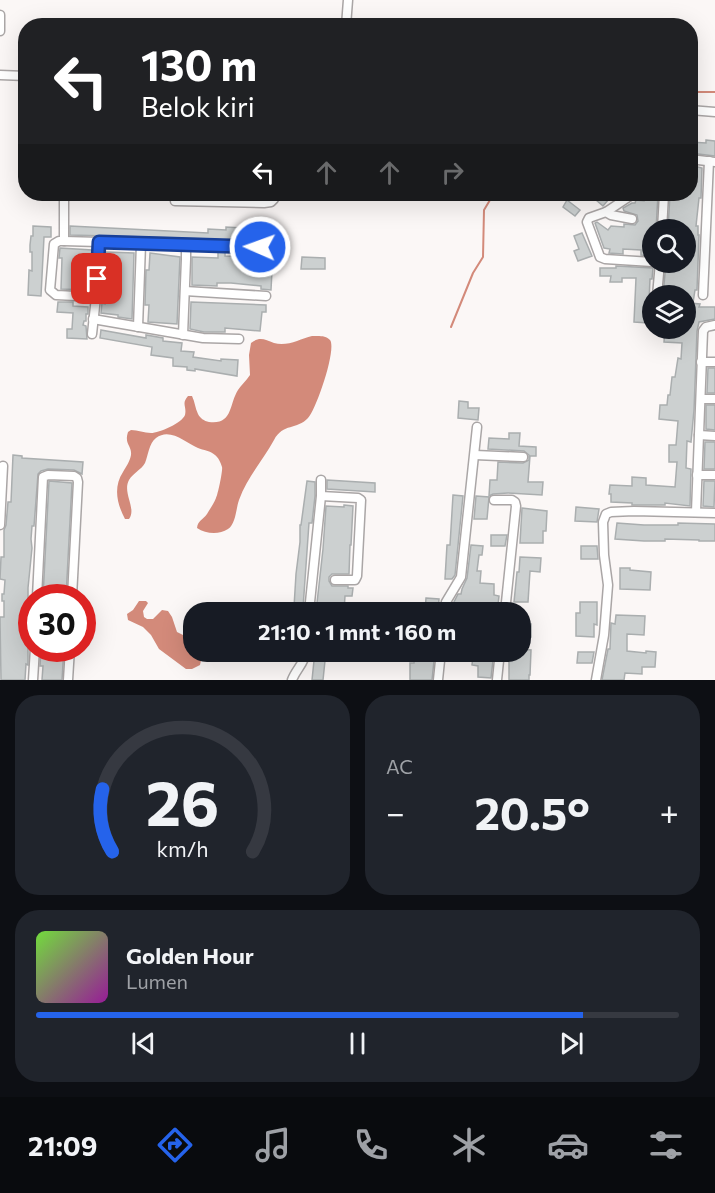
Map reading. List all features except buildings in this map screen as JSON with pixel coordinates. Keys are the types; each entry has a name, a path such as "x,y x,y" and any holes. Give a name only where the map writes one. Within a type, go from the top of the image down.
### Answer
{"street":[{"path":"347,18 348,0"},
{"path":"0,15 0,31"},
{"path":"0,75 18,76"},
{"path":"698,111 715,112"},
{"path":"703,295 712,161"},
{"path":"64,201 64,240"},
{"path":"175,201 264,203 272,201"},
{"path":"622,201 606,212 589,218 587,222 600,257 642,261"},
{"path":"663,219 664,201"},
{"path":"606,212 632,219"},
{"path":"96,297 56,295 50,290 55,242 64,240 260,247"},
{"path":"92,334 99,242"},
{"path":"138,327 141,244"},
{"path":"183,335 186,244"},
{"path":"185,291 266,296"},
{"path":"93,319 203,338 239,339"},
{"path":"696,512 703,331 706,327 715,325"},
{"path":"702,362 715,362"},
{"path":"700,399 715,399"},
{"path":"446,602 461,577 477,426"},
{"path":"699,435 715,436"},
{"path":"475,455 523,458"},
{"path":"0,525 3,466"},
{"path":"38,584 43,477 48,475 74,476 78,482 73,584"},
{"path":"697,475 715,475"},
{"path":"310,602 321,480"},
{"path":"321,496 361,500 357,576 352,581 335,580"},
{"path":"494,500 512,500 516,506 506,602"},
{"path":"596,680 604,635 608,585 604,555 604,518 606,514 611,512 715,513"},
{"path":"33,680 34,662"},
{"path":"68,680 69,662"},
{"path":"292,679 303,662"},
{"path":"438,680 440,662"},
{"path":"497,680 499,662"}],"shaded area":[{"path":"312,336 326,337 330,340 331,346 325,379 316,404 304,422 278,435 246,484 231,527 217,533 208,533 197,528 198,523 207,514 217,496 222,465 211,452 167,434 154,440 145,463 129,480 127,490 131,515 129,519 125,519 118,501 117,490 131,455 127,440 128,432 131,430 155,433 175,424 185,415 185,403 188,396 192,396 202,419 209,422 222,420 229,412 238,390 250,375 251,343 260,339 284,344"},
{"path":"139,601 146,601 148,603 143,611 147,619 153,619 162,610 168,611 177,632 183,635 183,662 201,662 200,665 186,669 159,649 143,627 128,620 127,614"}],"waterway":[{"path":"698,92 715,92"},
{"path":"451,327 473,273 483,257 484,210 489,201"}],"route":[{"path":"97,279 99,242 260,247"}]}
